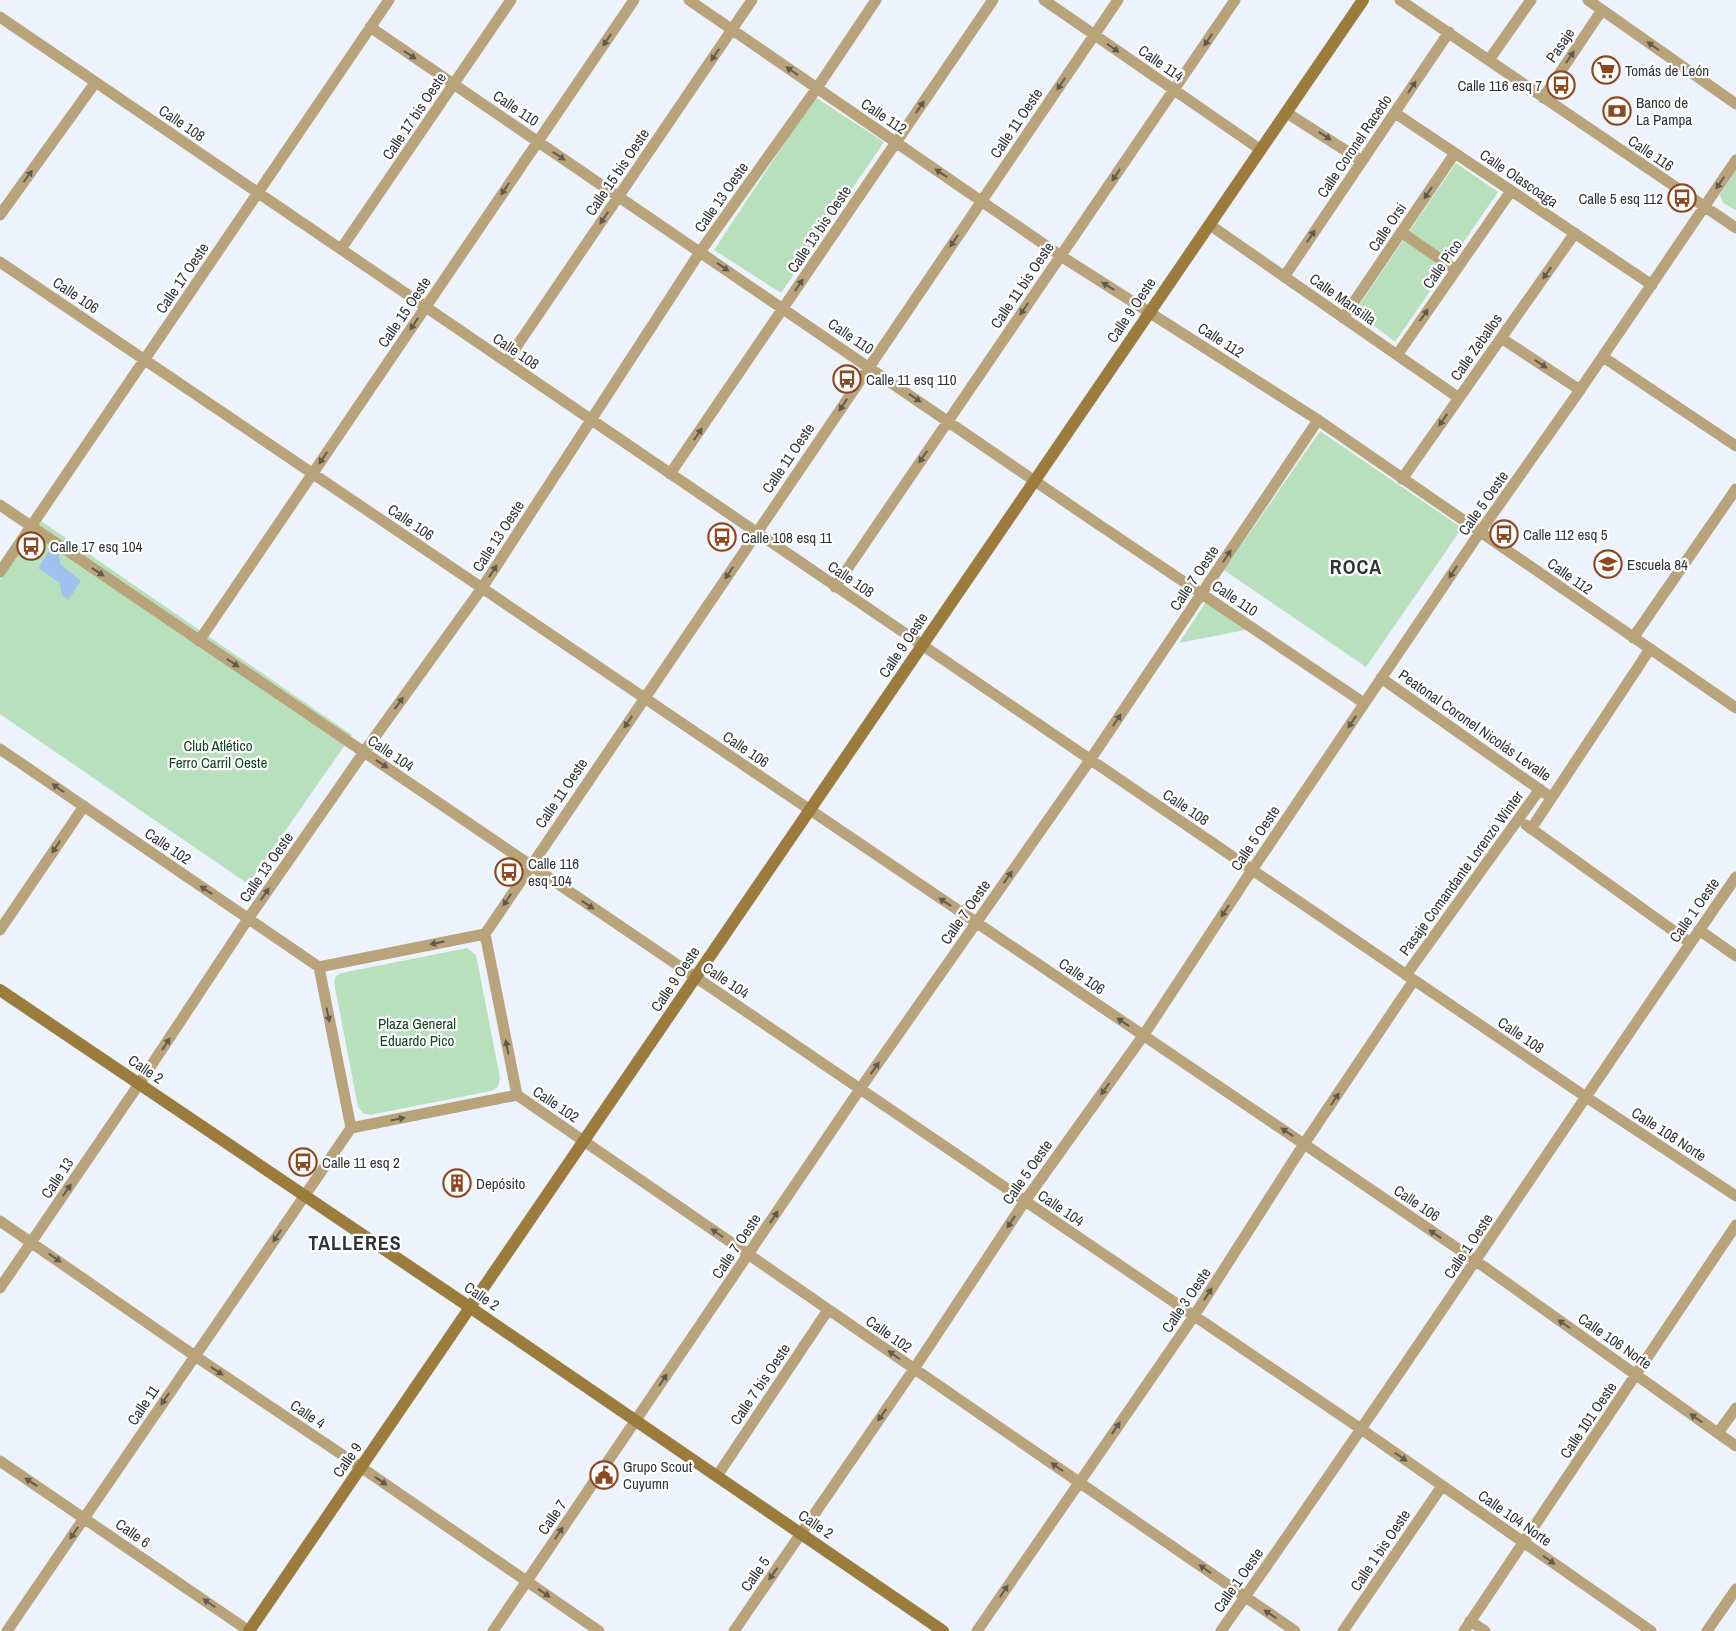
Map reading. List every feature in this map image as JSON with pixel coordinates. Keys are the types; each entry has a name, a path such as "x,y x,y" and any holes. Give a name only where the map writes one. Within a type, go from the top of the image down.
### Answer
{"main road":[{"name":"Calle 9 Oeste","path":"471,1308 809,810 1364,0"},
{"name":"Calle 2","path":"0,990 471,1308 943,1631"},
{"name":"Calle 9","path":"249,1631 471,1308"}],"street":[{"name":"Calle 17 Oeste","path":"0,572 389,0"},
{"name":"Calle 17 bis Oeste","path":"341,250 511,0"},
{"name":"Calle 15 Oeste","path":"199,641 634,0"},
{"name":"Calle 112","path":"689,0 1060,256 1318,420 1736,708"},
{"name":"Calle 15 bis Oeste","path":"506,362 752,0"},
{"name":"Calle 13 Oeste","path":"139,1084 248,919 364,752 482,588 700,252 817,88 876,0"},
{"name":"Calle 13 bis Oeste","path":"670,474 993,0"},
{"name":"Calle 114","path":"1044,0 1261,150"},
{"name":"Calle 11 Oeste","path":"485,934 1118,0"},
{"name":"Calle 11 bis Oeste","path":"835,587 1235,0"},
{"name":"Calle 116","path":"1400,0 1736,228"},
{"path":"1489,60 1531,0"},
{"path":"1588,0 1736,104"},
{"name":"Pasaje","path":"1543,98 1602,10"},
{"name":"Calle 108","path":"0,17 1586,1097"},
{"name":"Calle 110","path":"370,28 1364,703"},
{"name":"Calle Coronel Racedo","path":"1284,277 1449,32"},
{"path":"0,215 96,82"},
{"path":"1287,113 1362,161"},
{"name":"Calle Olascoaga","path":"1395,113 1652,284"},
{"name":"Calle Orsi","path":"1343,318 1455,153"},
{"name":"Calle 5 Oeste","path":"801,1534 914,1369 1024,1201 1143,1036 1364,703 1480,532 1603,357 1736,160"},
{"name":"Calle Pico","path":"1396,355 1511,191"},
{"name":"Calle Mansilla","path":"1210,225 1459,398"},
{"path":"1401,232 1456,270"},
{"name":"Calle Zeballos","path":"1402,479 1575,233"},
{"name":"Calle 106","path":"0,262 1476,1261"},
{"path":"1501,338 1580,390"},
{"path":"1603,357 1736,446"},
{"name":"Calle 7 Oeste","path":"636,1421 860,1089 1090,760 1318,420"},
{"path":"1633,638 1736,489"},
{"name":"Calle 104","path":"0,506 1361,1430"},
{"name":"Pasaje Comandante Lorenzo Winter","path":"1531,828 1650,649"},
{"name":"Peatonal Coronel Nicolás Levalle","path":"1381,678 1552,798"},
{"name":"Calle 102","path":"0,749 319,967"},
{"name":"Pasaje Comandante Lorenzo Winter","path":"1410,978 1540,789"},
{"path":"0,930 84,806"},
{"path":"1518,819 1689,942"},
{"name":"Calle 1 Oeste","path":"1221,1631 1361,1430 1689,942 1736,877"},
{"path":"1699,930 1736,956"},
{"path":"304,1196 351,1128 517,1095 485,934 319,967 351,1128"},
{"name":"Calle 3 Oeste","path":"977,1631 1194,1316 1410,978"},
{"name":"Calle 13","path":"0,1288 139,1084"},
{"name":"Calle 102","path":"517,1095 1295,1631"},
{"name":"Calle 108 Norte","path":"1586,1097 1736,1196"},
{"name":"Calle 11","path":"7,1631 304,1196"},
{"name":"Calle 4","path":"0,1221 599,1631"},
{"name":"Calle 101 Oeste","path":"1467,1626 1736,1225"},
{"name":"Calle 106 Norte","path":"1476,1261 1736,1446"},
{"name":"Calle 7 bis Oeste","path":"717,1476 828,1310"},
{"path":"1718,1433 1736,1408"},
{"name":"Calle 7","path":"493,1631 636,1421"},
{"name":"Calle 104 Norte","path":"1361,1430 1651,1631"},
{"name":"Calle 6","path":"0,1461 249,1631"},
{"name":"Calle 1 bis Oeste","path":"1343,1631 1442,1486"},
{"name":"Calle 5","path":"734,1631 801,1534"},
{"path":"1707,1631 1736,1589"},
{"path":"1467,1626 1485,1631"}],"green space":[{"path":"815,97 884,142 781,293 714,250"},
{"path":"1456,163 1498,192 1395,342 1355,311"},
{"path":"1736,169 1736,210 1723,203 1720,195"},
{"path":"1320,431 1462,528 1366,667 1224,570"},
{"name":"Club Atlético Ferro Carril Oeste","path":"41,521 352,735 248,884 0,714 0,580"},
{"path":"1209,597 1250,629 1179,643"},
{"name":"Plaza General Eduardo Pico","path":"467,948 476,955 500,1078 498,1087 491,1091 370,1115 363,1113 358,1107 334,982 336,976 341,973"}],"water":[{"path":"51,548 59,554 60,564 81,581 68,600 62,595 60,583 38,568"}],"place":[{"name":"Tomás de León","path":"1606,70"},
{"name":"Calle 116 esq 7","path":"1561,85"},
{"name":"Banco de La Pampa","path":"1617,111"},
{"name":"Calle 5 esq 112","path":"1682,198"},
{"name":"Calle 11 esq 110","path":"847,379"},
{"name":"Calle 112 esq 5","path":"1504,534"},
{"name":"Calle 108 esq 11","path":"722,537"},
{"name":"Calle 17 esq 104","path":"31,546"},
{"name":"Escuela 84","path":"1608,564"},
{"name":"Calle 116 esq 104","path":"509,872"},
{"name":"Calle 11 esq 2","path":"303,1162"},
{"name":"Depósito","path":"457,1183"},
{"name":"Grupo Scout Cuyumn","path":"604,1475"}],"district":[{"name":"ROCA","path":"1356,566"},
{"name":"TALLERES","path":"355,1242"}]}
